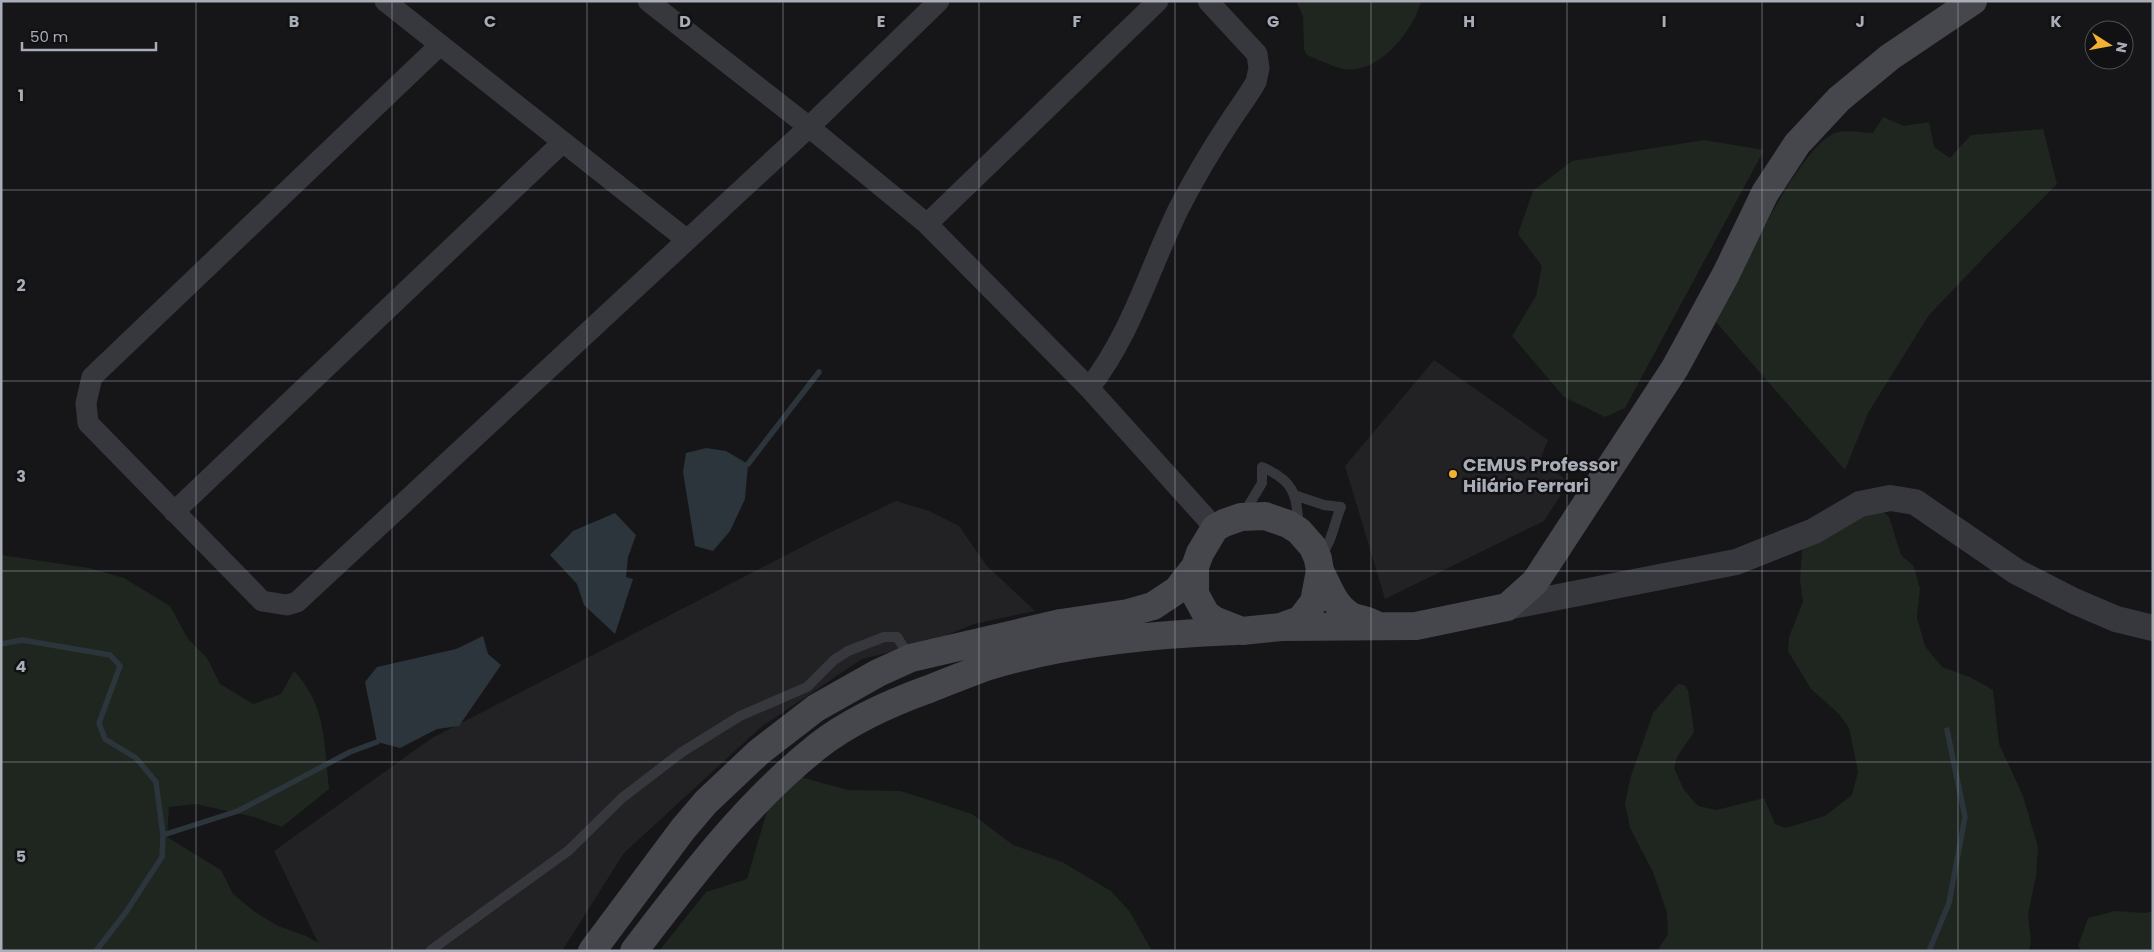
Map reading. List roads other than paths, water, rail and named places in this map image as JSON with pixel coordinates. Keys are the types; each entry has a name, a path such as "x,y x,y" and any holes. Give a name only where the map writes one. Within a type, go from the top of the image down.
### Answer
{"main road":[{"path":"634,951 718,842 773,786 819,745 880,707 990,666 1062,650 1141,638 1282,627 1416,626 1507,607 1535,582 1675,368 1726,274 1765,193 1797,144 1839,99 1890,57 1973,1"},
{"path":"592,951 683,829 732,776 773,740 816,708 878,673 911,658 1062,623 1141,610 1165,600 1177,590 1195,567 1206,541 1215,528 1230,520 1241,517 1266,516 1288,524 1300,531 1313,547 1334,600 1345,611 1382,627"},
{"path":"1282,627 1300,620 1310,609 1317,591 1319,565"},
{"path":"1195,567 1195,594 1206,614 1214,620 1242,631"}],"street":[{"path":"384,1 687,240"},
{"path":"648,1 809,127 928,224 1089,388 1215,528"},
{"path":"928,224 1158,1"},
{"path":"1089,388 1113,355 1125,332 1144,283 1185,196 1256,82 1259,68 1257,54 1208,1"},
{"path":"440,45 92,377 86,403 88,423 262,601 287,605 297,602 809,127 928,5"},
{"path":"174,512 563,142"},
{"path":"1507,607 1736,562 1814,531 1860,504 1890,498 1915,502 2017,572 2074,601 2116,619 2153,628"}],"lane":[{"path":"1241,517 1262,483 1262,467 1286,480 1294,495 1300,531"},
{"path":"1294,495 1324,505 1341,507 1331,530 1328,548 1319,565"},
{"path":"431,950 568,851 622,798 682,752 740,716 807,687 834,660 884,637 897,637 911,658"}],"waterway":[{"path":"748,464 819,372"},
{"path":"1,644 22,640 110,655 120,666 99,723 105,739 136,758 156,782 163,835 162,857 126,912 96,951"},
{"path":"1929,951 1949,903 1965,817 1947,730"},
{"path":"163,835 238,811 350,752 377,742"}],"place":[{"name":"CEMUS Professor Hilário Ferrari","path":"1453,474"}]}
